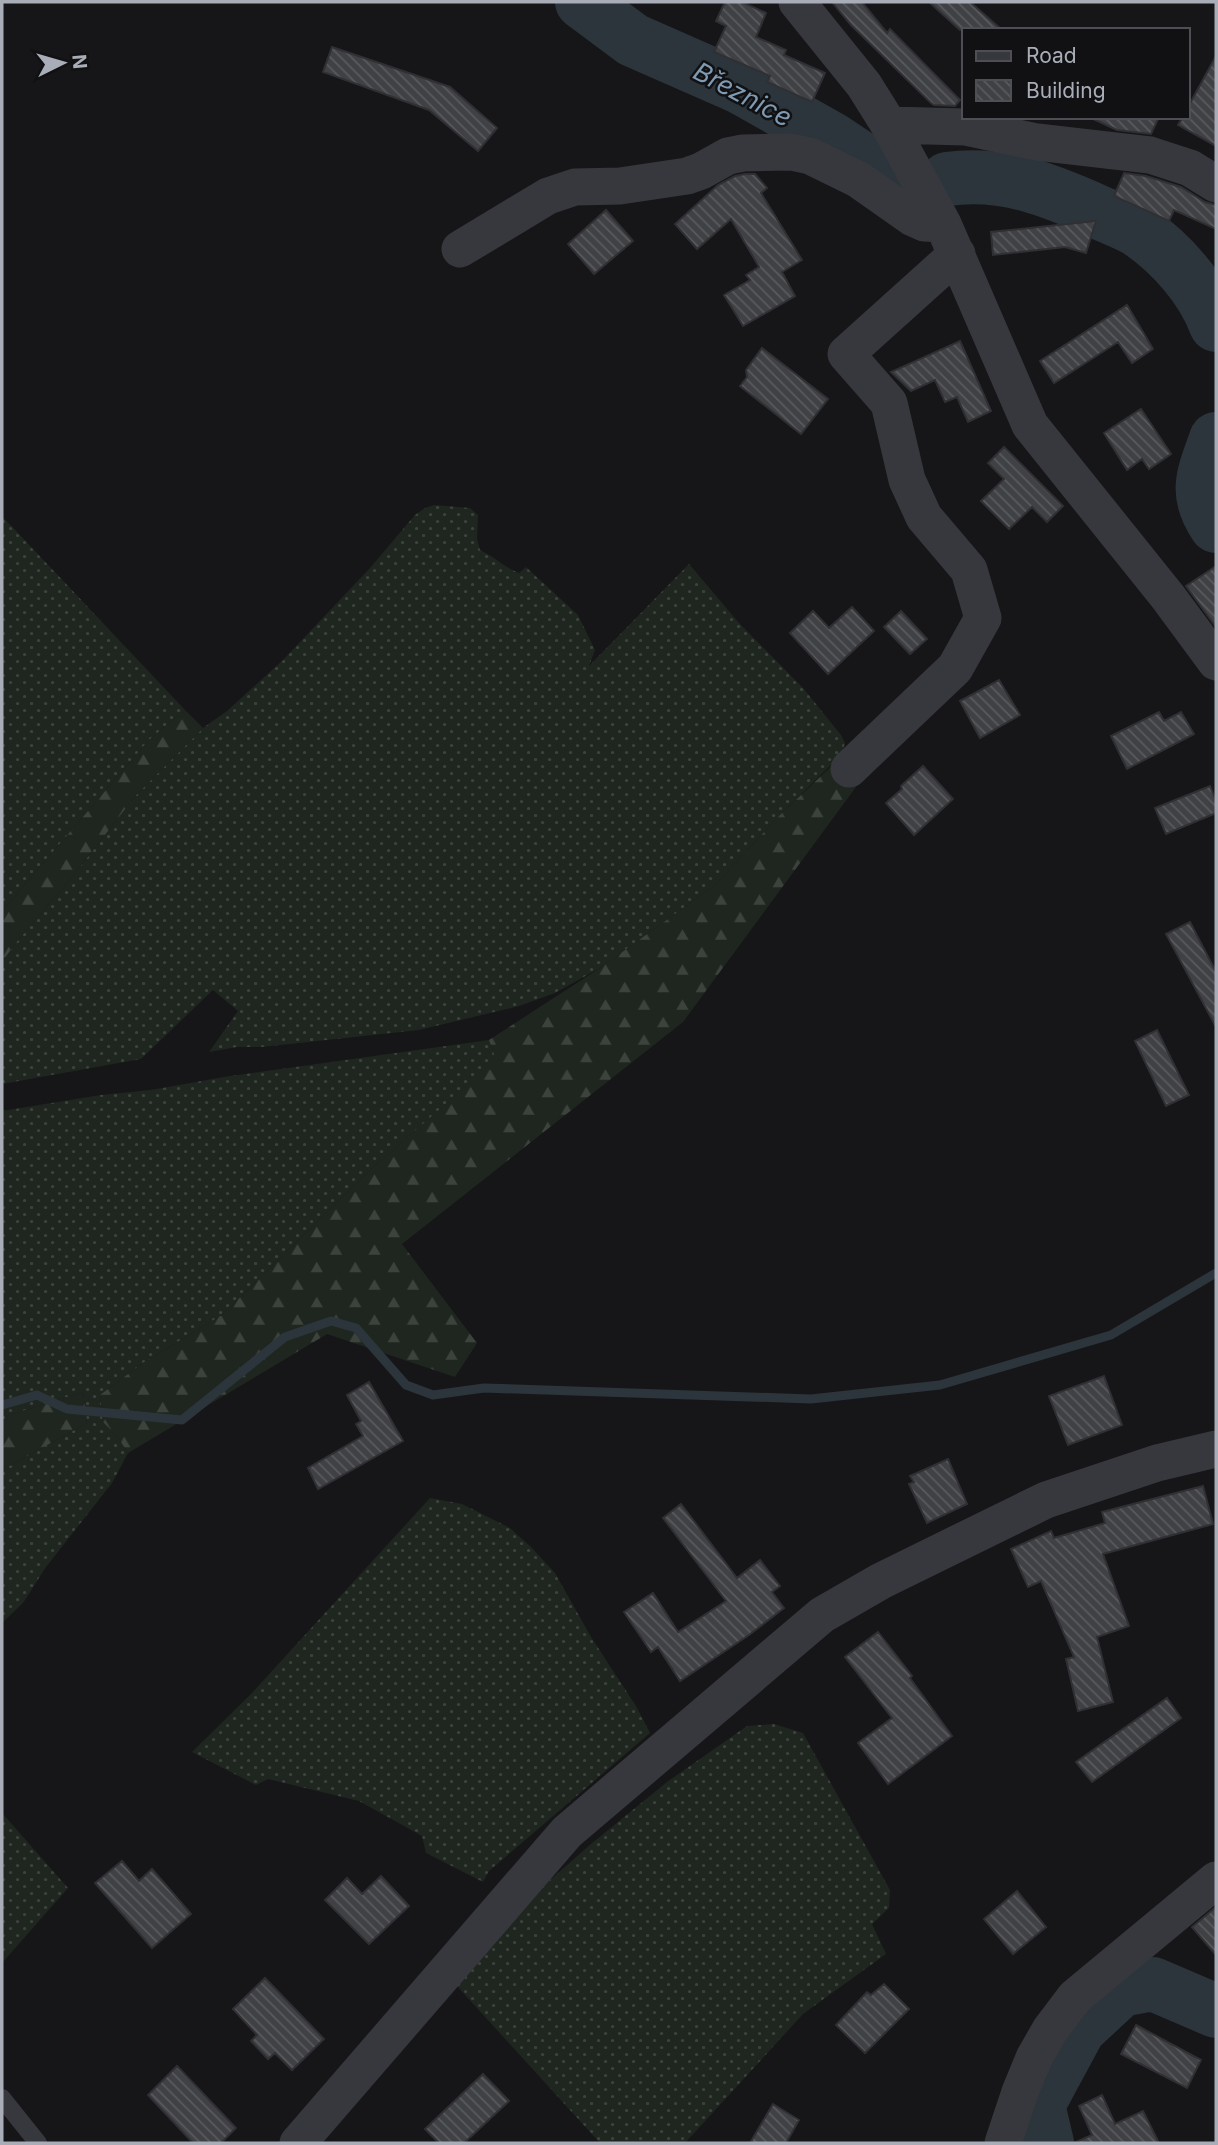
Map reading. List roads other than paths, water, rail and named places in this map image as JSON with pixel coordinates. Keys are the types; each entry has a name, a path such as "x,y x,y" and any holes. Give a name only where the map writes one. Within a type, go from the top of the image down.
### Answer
{"street":[{"path":"797,2 864,85 889,125 950,239 1030,425 1168,597 1216,662"},
{"path":"889,125 965,127 1037,142 1150,155 1190,167 1216,184"},
{"path":"460,249 562,190 620,186 687,176 728,156 757,152 791,152 810,156 859,180 913,218 950,239"},
{"path":"849,769 955,668 983,618 969,570 924,517 907,480 889,403 846,354 950,239"},
{"path":"298,2143 567,1832 822,1615 881,1581 1046,1500 1157,1463 1216,1449"},
{"path":"1003,2143 1034,2057 1075,1997 1216,1880"}],"lane":[{"path":"2,2098 38,2143"}],"waterway":[{"name":"Březnice","path":"582,2 633,40 740,87 832,139 883,173 907,181"},
{"name":"Březnice","path":"947,179 988,178 1026,184 1135,228 1163,250 1185,273 1203,298 1216,325"},
{"name":"Březnice","path":"1216,439 1203,483 1205,503 1216,526"},
{"path":"2,1405 37,1395 67,1409 182,1420 285,1337 331,1321 356,1328 406,1385 433,1395 484,1388 811,1399 940,1385 1111,1335 1216,1273"},
{"name":"Březnice","path":"1047,2143 1038,2105 1079,2029 1121,1990 1153,1984 1216,2011"}]}
